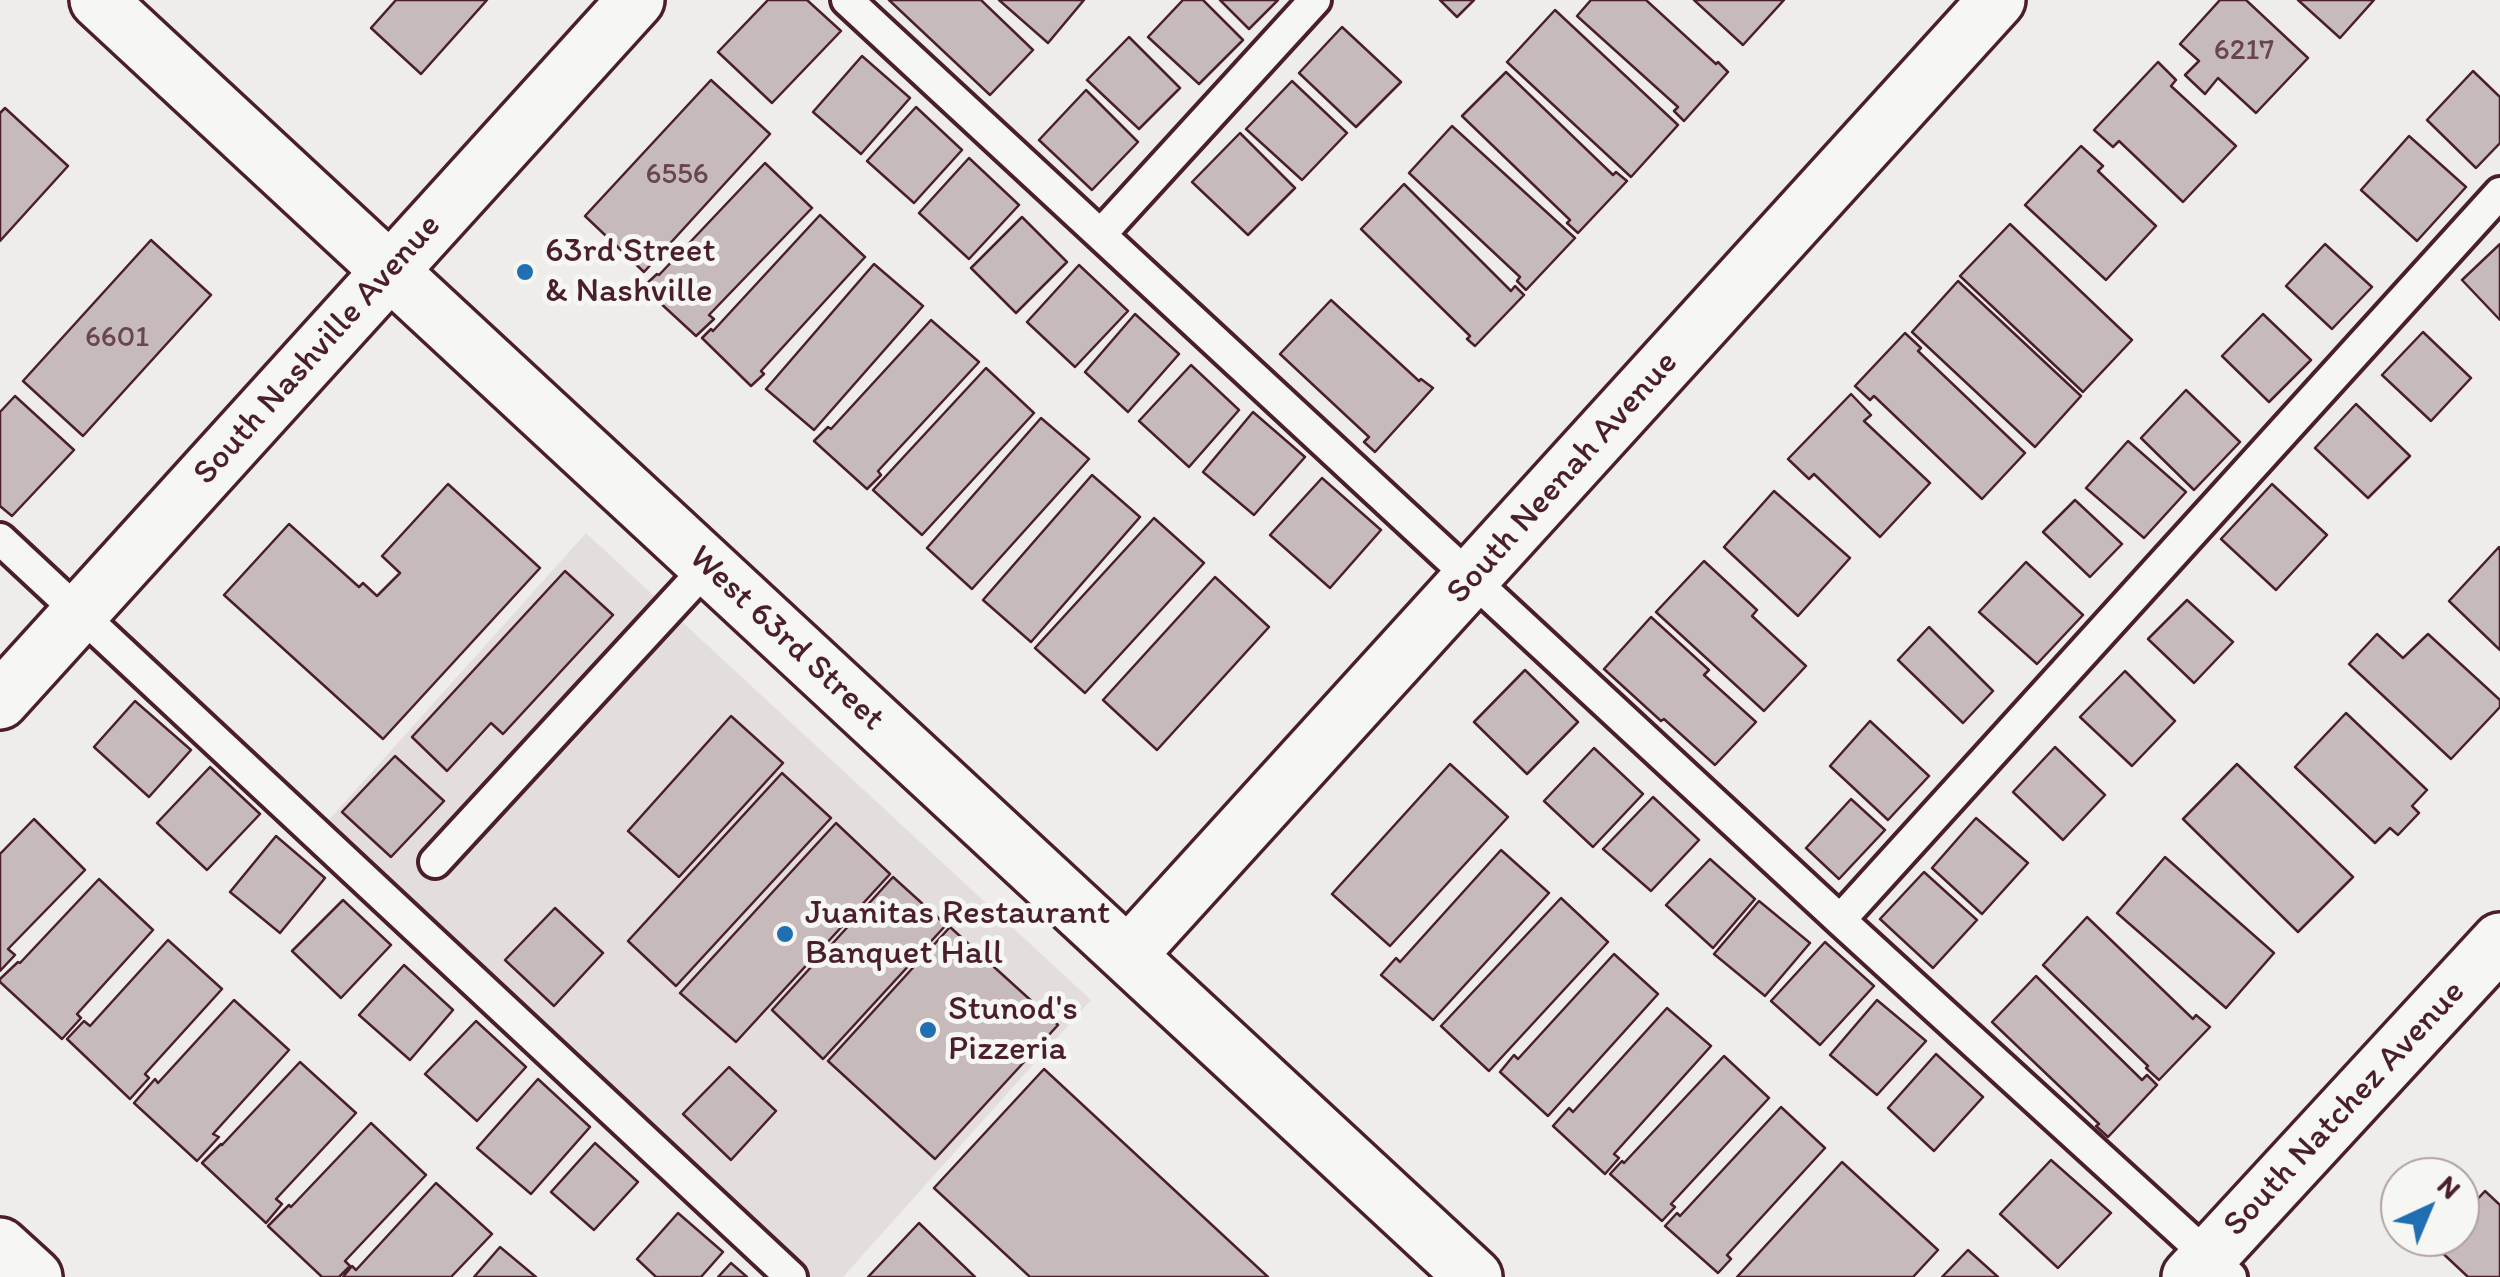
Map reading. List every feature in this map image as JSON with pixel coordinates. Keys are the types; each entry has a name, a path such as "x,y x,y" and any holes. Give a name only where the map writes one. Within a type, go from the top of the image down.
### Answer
{"street":[{"name":"West 63rd Street","path":"98,0 1474,1277"},
{"name":"South Nashville Avenue","path":"0,701 636,0"},
{"name":"South Neenah Avenue","path":"1128,955 1998,0"},
{"name":"South Natchez Avenue","path":"2210,1270 2500,941"},
{"path":"0,1246 34,1277"}],"lane":[{"path":"847,0 1840,920 2210,1270"},
{"path":"1101,234 1315,0"},
{"path":"1840,920 2500,193"},
{"path":"0,539 791,1277"},
{"path":"435,862 708,566"}],"shaded area":[{"path":"586,533 1091,1000 843,1277 809,1277 326,823"}],"building":[{"path":"396,0 487,0 421,74 371,28"},
{"path":"768,0 807,0 841,31 772,103 718,52"},
{"path":"889,0 981,0 1033,50 990,95"},
{"path":"999,0 1084,0 1048,43"},
{"path":"1183,0 1203,0 1243,40 1199,84 1148,37"},
{"path":"1220,0 1278,0 1249,29"},
{"path":"1440,0 1474,0 1457,17"},
{"path":"1591,0 1646,0 1728,72 1684,121 1674,111 1678,107 1577,16"},
{"path":"1694,0 1784,0 1743,45"},
{"path":"2220,0 2246,0 2308,58 2256,113 2218,78 2205,94 2185,75 2199,61 2180,44"},
{"path":"2298,0 2374,0 2340,38"},
{"path":"1555,10 1678,125 1631,177 1507,62"},
{"path":"1342,27 1401,82 1356,127 1299,73"},
{"path":"1129,37 1180,88 1139,129 1087,80"},
{"path":"862,56 910,98 861,154 813,112"},
{"path":"2158,62 2176,80 2171,86 2236,146 2183,202 2119,141 2113,147 2094,130"},
{"path":"2473,71 2500,97 2500,143 2476,168 2427,120"},
{"path":"1506,72 1613,175 1616,172 1627,181 1578,233 1567,223 1570,220 1462,116"},
{"path":"711,80 770,134 644,272 585,216"},
{"path":"1292,81 1347,133 1302,180 1246,129"},
{"path":"1086,90 1138,142 1092,190 1039,140"},
{"path":"916,107 962,150 914,203 867,161"},
{"path":"5,108 68,166 0,241 0,113"},
{"path":"1452,126 1575,238 1526,290 1517,281 1520,277 1409,173"},
{"path":"1240,133 1295,188 1248,235 1192,182"},
{"path":"2409,136 2466,187 2417,241 2361,190"},
{"path":"2081,146 2103,166 2098,171 2156,226 2106,280 2025,205"},
{"path":"969,158 1019,205 969,259 919,213"},
{"path":"765,163 812,208 709,315 714,319 696,336 643,287"},
{"path":"1404,184 1511,291 1515,286 1524,295 1475,346 1467,339 1470,336 1361,229"},
{"path":"820,215 865,257 751,386 702,338 713,331"},
{"path":"1022,217 1067,262 1016,313 971,268"},
{"path":"2010,224 2132,340 2083,392 1960,276"},
{"path":"151,240 211,295 83,436 23,381"},
{"path":"2325,244 2372,287 2332,329 2286,286"},
{"path":"2500,244 2500,320 2462,280"},
{"path":"874,264 923,306 814,430 766,389"},
{"path":"1079,265 1128,311 1075,367 1027,322"},
{"path":"1958,281 2081,396 2035,447 1912,332"},
{"path":"1331,300 1419,381 1433,388 1375,452 1364,442 1369,437 1280,354"},
{"path":"1135,314 1179,354 1128,412 1085,372"},
{"path":"2263,314 2311,360 2269,402 2222,356"},
{"path":"931,320 979,362 878,471 881,475 867,489 814,441 828,427 831,429"},
{"path":"2423,332 2471,378 2431,421 2382,375"},
{"path":"1905,333 1921,348 1918,351 2025,453 1982,499 1874,396 1870,400 1855,386"},
{"path":"1191,365 1239,410 1189,467 1139,421"},
{"path":"986,368 1034,413 922,535 873,490"},
{"path":"2186,390 2240,442 2194,490 2141,438"},
{"path":"1851,394 1871,415 1864,421 1930,483 1880,537 1814,474 1809,479 1788,459"},
{"path":"15,396 74,450 12,516 0,506 0,412"},
{"path":"2356,404 2410,456 2368,498 2315,448"},
{"path":"1253,412 1305,457 1254,515 1203,472"},
{"path":"1041,418 1089,459 972,589 927,548"},
{"path":"2128,441 2186,492 2144,538 2086,488"},
{"path":"1092,475 1140,517 1031,642 983,600"},
{"path":"1322,478 1381,530 1330,588 1270,535"},
{"path":"448,484 540,568 383,739 224,595 289,524 359,587 363,583 377,596 400,573 382,556"},
{"path":"2272,484 2327,535 2276,590 2221,539"},
{"path":"1774,491 1850,558 1798,616 1724,547"},
{"path":"2075,500 2122,544 2090,577 2043,532"},
{"path":"1154,518 1204,563 1085,693 1035,648"},
{"path":"2500,548 2500,650 2449,601"},
{"path":"1704,561 1757,610 1752,616 1806,666 1764,711 1656,612"},
{"path":"2026,562 2083,615 2037,664 1979,612"},
{"path":"565,571 613,615 503,734 491,723 447,771 412,737"},
{"path":"1215,577 1269,627 1157,750 1103,700"},
{"path":"2187,600 2233,642 2194,683 2148,639"},
{"path":"1651,617 1709,670 1704,675 1756,722 1715,765 1604,669"},
{"path":"1929,627 1993,691 1963,723 1898,660"},
{"path":"2377,634 2403,658 2428,634 2500,700 2500,707 2451,759 2349,664"},
{"path":"1525,670 1578,722 1527,774 1474,722"},
{"path":"2125,671 2175,721 2132,766 2080,717"},
{"path":"135,701 191,750 149,797 94,747"},
{"path":"2346,713 2427,790 2412,806 2419,813 2398,835 2390,828 2375,843 2295,767"},
{"path":"731,716 783,763 679,877 628,831"},
{"path":"1870,721 1929,776 1888,820 1830,766"},
{"path":"2055,747 2105,795 2063,840 2013,792"},
{"path":"1594,748 1643,794 1593,847 1544,801"},
{"path":"395,756 444,801 391,857 342,812"},
{"path":"1450,764 1508,817 1390,946 1332,894"},
{"path":"2237,764 2353,877 2298,932 2183,819"},
{"path":"210,767 260,814 207,870 157,823"},
{"path":"782,773 831,818 676,986 628,941"},
{"path":"1653,797 1699,840 1651,891 1603,849"},
{"path":"1851,799 1885,830 1839,879 1806,848"},
{"path":"1976,818 2028,863 1982,914 1932,868"},
{"path":"34,819 85,870 8,949 15,955 0,971 0,854"},
{"name":"Juanitas Restaurant Banquet Hall","path":"836,823 890,874 736,1042 680,993"},
{"path":"276,836 325,878 280,933 230,892"},
{"path":"1501,850 1549,893 1433,1020 1381,975 1396,958 1400,962"},
{"path":"2165,857 2274,953 2226,1008 2117,913"},
{"path":"1710,859 1755,899 1713,948 1666,905"},
{"path":"1924,872 1977,920 1933,968 1880,919"},
{"path":"893,877 946,925 823,1059 772,1010"},
{"path":"99,879 153,930 77,1014 81,1018 62,1039 0,979"},
{"path":"1561,898 1608,942 1489,1071 1441,1026"},
{"path":"343,900 391,945 341,998 292,951"},
{"path":"1759,901 1810,943 1765,996 1714,954"},
{"path":"555,908 603,953 554,1006 505,960"},
{"path":"2087,917 2193,1019 2196,1015 2210,1027 2159,1080 2043,965"},
{"path":"950,927 1058,1025 935,1159 828,1061"},
{"path":"168,940 222,989 145,1074 149,1078 130,1099 67,1039 84,1021 90,1026"},
{"path":"1825,942 1874,986 1820,1045 1771,1001"},
{"path":"1614,954 1658,994 1548,1116 1500,1072 1514,1055 1518,1059"},
{"path":"404,965 453,1010 410,1060 359,1015"},
{"path":"2036,976 2142,1080 2147,1075 2157,1085 2108,1137 1992,1022"},
{"path":"234,1000 289,1050 213,1134 219,1137 197,1161 134,1103 155,1079 158,1083"},
{"path":"1877,1000 1926,1041 1877,1095 1830,1055"},
{"path":"1667,1008 1711,1046 1614,1154 1619,1158 1605,1174 1553,1126 1569,1108 1573,1112"},
{"path":"476,1021 526,1067 477,1121 425,1074"},
{"path":"1936,1054 1983,1097 1934,1151 1888,1108"},
{"path":"1724,1056 1769,1098 1671,1204 1675,1207 1662,1221 1610,1174"},
{"path":"300,1062 356,1113 276,1199 282,1204 266,1223 202,1163"},
{"path":"729,1067 776,1111 731,1160 683,1114"},
{"path":"1044,1069 1268,1277 1030,1277 934,1188"},
{"path":"538,1079 590,1127 531,1194 477,1148"},
{"path":"1781,1107 1825,1148 1727,1255 1731,1259 1718,1273 1665,1226 1677,1213 1680,1216"},
{"path":"371,1123 426,1175 345,1261 350,1266 339,1277 322,1277 268,1226"},
{"path":"595,1143 638,1182 594,1230 551,1192"},
{"path":"2051,1160 2111,1213 2058,1268 2000,1214"},
{"path":"1842,1162 1938,1250 1913,1277 1737,1277"},
{"path":"436,1183 492,1234 451,1277 343,1277 352,1266 356,1270"},
{"path":"2485,1191 2500,1205 2500,1277 2468,1277 2447,1257 2480,1257 2480,1196"},
{"path":"678,1213 723,1252 701,1277 656,1277 637,1259"},
{"path":"919,1223 975,1277 868,1277"},
{"path":"500,1247 536,1277 474,1277"},
{"path":"1968,1250 1998,1277 1942,1277"},
{"path":"731,1263 747,1277 718,1277"}],"place":[{"name":"63rd Street & Nashville","path":"525,272"},
{"name":"Juanitas Restaurant Banquet Hall","path":"785,934"},
{"name":"Stunod's Pizzeria","path":"928,1030"}]}
